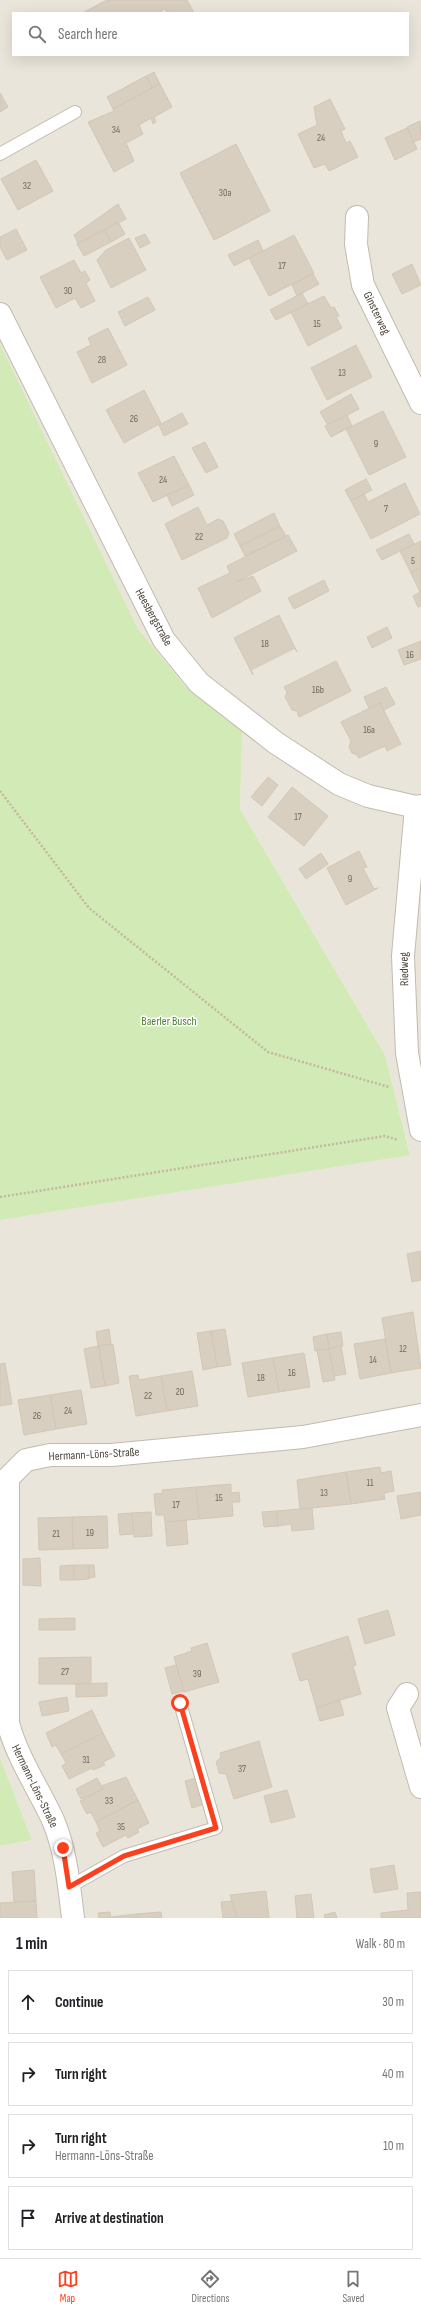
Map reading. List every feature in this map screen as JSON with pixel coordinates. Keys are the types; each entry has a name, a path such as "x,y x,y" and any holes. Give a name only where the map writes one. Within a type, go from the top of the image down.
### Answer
{"street":[{"name":"Ginsterweg","path":"357,217 356,244 363,285 421,403"},
{"name":"Heesbergstraße","path":"0,314 164,640 199,683 276,743 339,784 368,796 419,806"},
{"name":"Riedweg","path":"419,806 403,956 407,1054 421,1130"},
{"name":"Hermann-Löns-Straße","path":"73,1918 63,1848 53,1821 12,1738 8,1723 8,1478 26,1460 50,1455 111,1455 304,1437 421,1415"},
{"path":"407,1694 398,1708 421,1787"}],"lane":[{"path":"0,154 75,112"},
{"path":"69,1887 124,1856 216,1828 180,1703"}],"path":[{"path":"0,791 89,908 268,1052 414,1094"},
{"path":"0,1197 385,1136 400,1141"}],"shaded area":[{"path":"0,0 421,0 421,1918 0,1918 0,1846 32,1840 0,1758 0,1220 410,1154 385,1055 240,809 242,732 186,687 138,629 0,344"}],"green space":[{"name":"Baerler Busch","path":"0,344 138,629 186,687 242,732 240,809 385,1055 410,1155 0,1220"},
{"path":"0,1758 32,1840 0,1846"}],"building":[{"path":"107,0 187,0 193,12 166,12 165,9 161,11 162,12 84,12"},
{"path":"154,72 160,84 152,88 146,76"},
{"path":"146,76 152,88 113,109 107,97"},
{"path":"160,84 172,107 154,117 156,122 153,124 151,118 139,125 143,134 126,143 134,161 114,172 88,122 114,111 113,109"},
{"path":"0,93 8,107 0,112"},
{"path":"330,99 345,129 341,131 346,143 350,141 358,157 329,171 325,164 314,168 298,134 317,125 314,107"},
{"path":"420,121 421,139 413,142 407,127"},
{"path":"407,128 417,149 395,160 385,138"},
{"path":"236,144 270,211 214,240 180,173"},
{"path":"36,160 53,191 18,210 1,179"},
{"path":"118,204 126,219 78,243 74,235"},
{"path":"118,222 125,234 111,242 104,230"},
{"path":"16,229 27,250 7,260 0,247 0,237"},
{"path":"104,230 111,242 84,256 77,244"},
{"path":"145,234 150,243 140,248 135,238"},
{"path":"294,235 314,273 269,296 249,258"},
{"path":"129,238 146,270 111,288 97,260 106,250"},
{"path":"258,240 263,251 234,266 228,255"},
{"path":"74,260 81,273 85,271 90,280 86,283 95,301 81,308 75,298 56,308 40,277"},
{"path":"412,264 421,285 402,294 392,274"},
{"path":"313,274 319,284 297,296 292,285"},
{"path":"302,293 308,304 276,320 270,310"},
{"path":"324,296 331,308 334,307 339,316 336,317 342,328 308,346 291,312"},
{"path":"148,297 155,310 125,326 118,312"},
{"path":"108,328 127,365 92,383 77,352 91,345 88,338"},
{"path":"356,345 372,377 327,400 311,368"},
{"path":"144,390 161,423 124,443 106,410"},
{"path":"351,394 359,409 328,425 320,412"},
{"path":"383,411 406,457 369,475 346,429"},
{"path":"182,413 188,424 164,436 159,425"},
{"path":"347,415 352,426 331,437 325,426"},
{"path":"205,442 218,467 206,473 192,448"},
{"path":"174,456 189,485 153,502 138,473"},
{"path":"366,479 372,490 351,501 345,490"},
{"path":"405,483 420,514 371,539 351,501 364,494 368,502"},
{"path":"189,485 194,495 172,506 167,495"},
{"path":"198,507 207,525 218,519 223,521 229,533 227,538 182,560 165,524"},
{"path":"274,513 280,526 240,546 234,534"},
{"path":"280,526 286,536 245,556 240,546"},
{"path":"409,534 414,544 382,560 376,550"},
{"path":"288,535 297,551 236,582 253,576 261,591 212,618 198,588 230,573 227,566"},
{"path":"421,541 421,568 411,573 400,551"},
{"path":"421,568 421,592 420,592 411,573"},
{"path":"324,580 329,591 294,609 288,598"},
{"path":"420,592 421,606 418,607 413,596"},
{"path":"279,615 297,652 295,648 251,670 253,675 234,638"},
{"path":"387,627 392,638 372,648 367,637"},
{"path":"421,641 421,659 404,665 398,650"},
{"path":"336,661 351,691 299,717 297,711 292,710 285,697 287,692 284,687"},
{"path":"386,687 395,704 384,710 380,703 369,708 364,697"},
{"path":"380,703 401,744 387,751 385,746 359,758 357,755 352,753 349,747 351,741 341,722"},
{"path":"268,777 278,785 262,806 251,797"},
{"path":"292,787 328,816 304,846 268,817"},
{"path":"359,851 367,867 363,868 374,889 378,888 346,905 327,868"},
{"path":"321,853 328,864 306,879 299,869"},
{"path":"421,1251 421,1280 412,1282 407,1254"},
{"path":"413,1312 421,1368 391,1373 382,1318"},
{"path":"109,1329 111,1344 98,1346 96,1332"},
{"path":"225,1329 231,1365 217,1367 211,1331"},
{"path":"211,1331 217,1367 203,1370 197,1333"},
{"path":"341,1332 343,1346 329,1349 327,1334"},
{"path":"327,1334 329,1349 315,1351 313,1337"},
{"path":"385,1339 391,1373 360,1379 354,1344"},
{"path":"113,1344 119,1383 105,1386 99,1346"},
{"path":"98,1346 105,1386 91,1388 84,1349"},
{"path":"341,1346 346,1374 334,1376 329,1349"},
{"path":"329,1349 335,1380 323,1382 317,1350"},
{"path":"304,1353 310,1387 279,1392 273,1358"},
{"path":"273,1358 279,1392 248,1397 242,1363"},
{"path":"5,1363 12,1404 0,1406 0,1364"},
{"path":"192,1371 198,1406 167,1411 161,1376"},
{"path":"138,1375 139,1380 161,1376 167,1411 136,1416 129,1376"},
{"path":"81,1390 87,1424 56,1429 50,1395"},
{"path":"50,1395 56,1429 24,1435 18,1400"},
{"path":"380,1467 381,1473 391,1471 394,1491 384,1493 385,1499 351,1504 346,1472"},
{"path":"346,1472 351,1504 300,1509 297,1480"},
{"path":"231,1484 231,1493 239,1492 240,1502 232,1502 233,1516 199,1519 196,1487"},
{"path":"196,1487 199,1519 165,1522 164,1515 156,1515 154,1494 163,1493 162,1490"},
{"path":"421,1492 421,1515 401,1519 397,1496"},
{"path":"312,1508 314,1529 292,1531 291,1524 278,1526 276,1511"},
{"path":"276,1511 278,1526 264,1527 262,1512"},
{"path":"151,1512 152,1536 134,1537 132,1513"},
{"path":"132,1513 133,1534 120,1535 118,1514"},
{"path":"107,1516 108,1548 73,1549 72,1517"},
{"path":"72,1517 73,1549 39,1550 38,1518"},
{"path":"186,1520 188,1544 167,1546 165,1522"},
{"path":"40,1558 41,1586 23,1585 23,1559"},
{"path":"74,1565 74,1580 60,1580 60,1566"},
{"path":"74,1565 88,1565 89,1579 74,1580"},
{"path":"88,1565 94,1565 95,1577 89,1578"},
{"path":"388,1610 395,1635 365,1644 358,1619"},
{"path":"75,1618 75,1630 39,1630 39,1619"},
{"path":"348,1636 356,1665 353,1666 361,1694 316,1707 308,1679 300,1681 292,1654"},
{"path":"207,1643 219,1682 184,1692 174,1657 192,1651 191,1648"},
{"path":"91,1657 91,1684 39,1684 39,1658"},
{"path":"176,1665 184,1691 172,1694 165,1668"},
{"path":"107,1683 107,1696 76,1697 76,1684"},
{"path":"67,1697 69,1711 42,1716 39,1702"},
{"path":"340,1701 344,1715 320,1721 316,1708"},
{"path":"92,1710 103,1733 61,1754 56,1745 52,1747 46,1733"},
{"path":"103,1733 115,1756 103,1762 105,1765 93,1770 92,1768 69,1779 62,1766 66,1763 61,1754"},
{"path":"259,1741 272,1787 234,1799 226,1774 219,1773 216,1762 221,1757 220,1753"},
{"path":"126,1777 138,1800 96,1822 91,1812 87,1814 80,1801 103,1789 101,1786"},
{"path":"97,1778 103,1789 81,1799 76,1789"},
{"path":"196,1778 204,1804 192,1808 185,1781"},
{"path":"287,1790 295,1817 271,1823 264,1796"},
{"path":"138,1800 149,1823 137,1829 139,1832 128,1838 126,1835 103,1847 96,1833 100,1831 96,1822"},
{"path":"394,1865 398,1889 374,1893 370,1869"},
{"path":"34,1870 36,1901 14,1902 12,1872"},
{"path":"266,1891 269,1918 237,1918 230,1895"},
{"path":"421,1892 421,1918 381,1918 381,1913 408,1910 407,1893"},
{"path":"311,1894 314,1918 297,1918 295,1896"},
{"path":"36,1901 37,1918 0,1918 0,1903"},
{"path":"232,1901 237,1918 223,1918 221,1902"},
{"path":"110,1912 111,1918 99,1918 98,1913"},
{"path":"161,1912 162,1918 136,1918 136,1914"},
{"path":"335,1912 337,1918 325,1918 324,1915"},
{"path":"136,1914 136,1918 111,1918 111,1917"}],"route":[{"path":"63,1848 69,1887 124,1856 216,1828 180,1703"}]}
